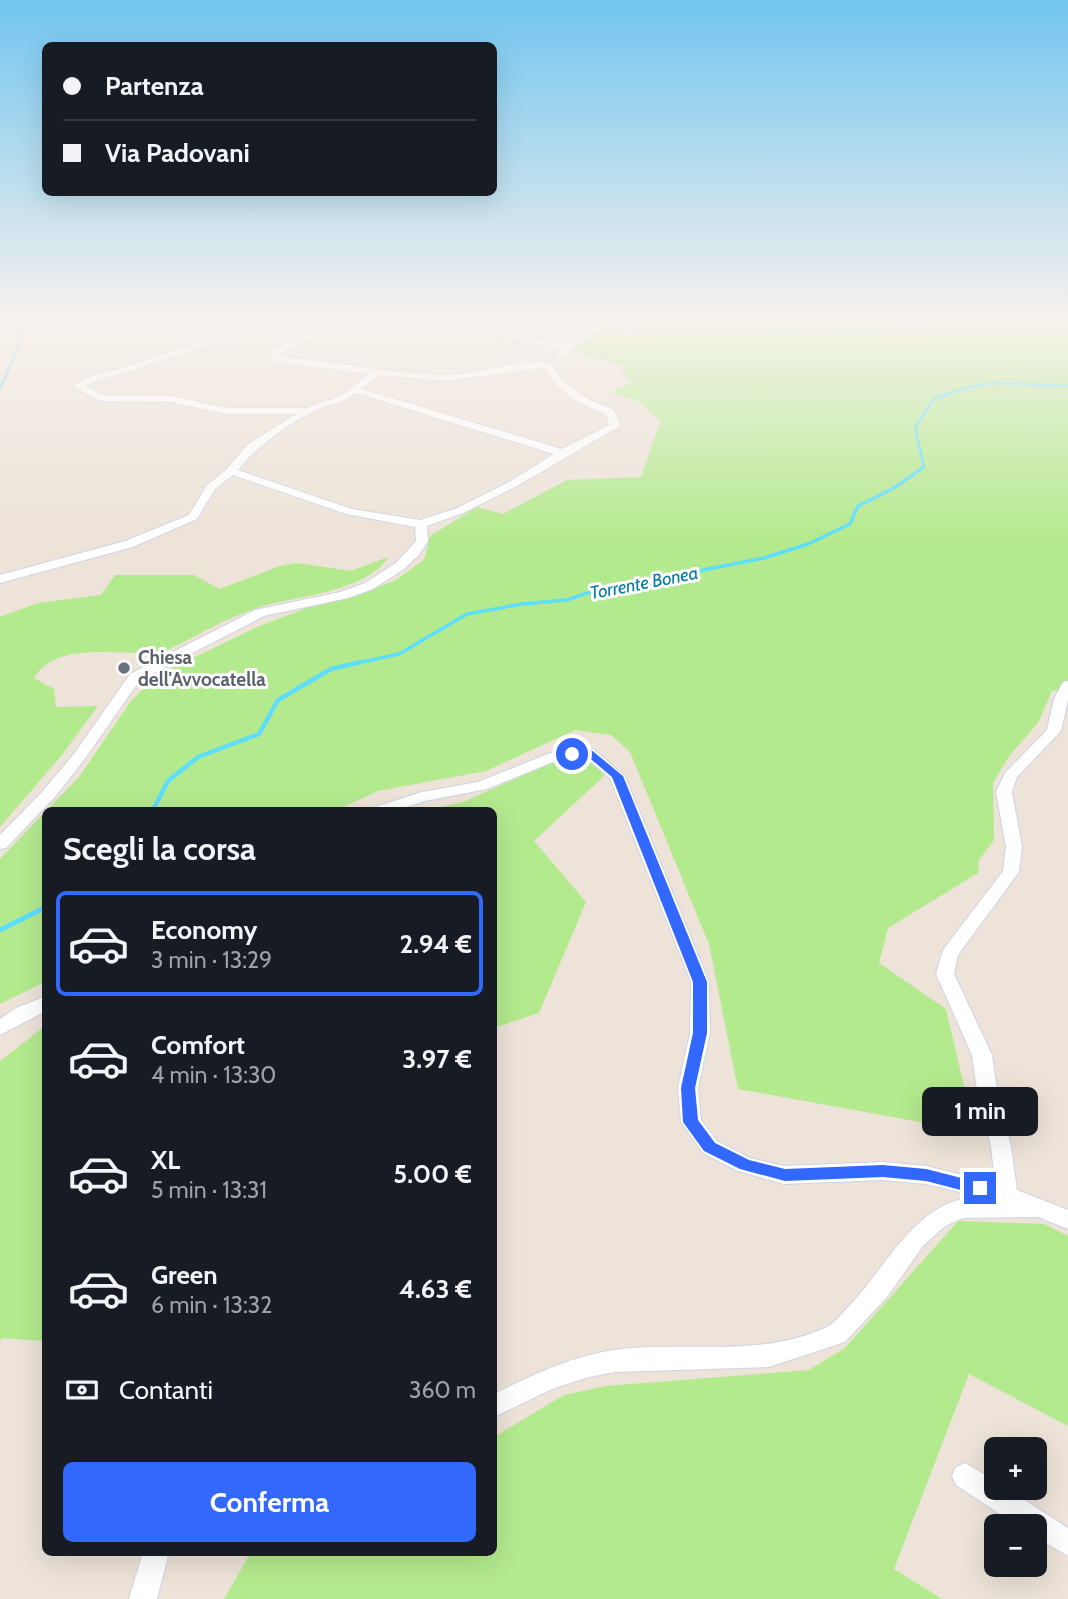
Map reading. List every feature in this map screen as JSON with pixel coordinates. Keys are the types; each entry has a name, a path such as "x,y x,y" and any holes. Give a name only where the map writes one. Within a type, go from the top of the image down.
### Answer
{"street":[{"path":"88,392 100,398 171,399 212,409 240,412 309,411"},
{"path":"0,579 129,544 193,517 211,487 231,471 251,447 309,411 346,397 353,392"},
{"path":"360,392 563,453"},
{"path":"231,471 350,512 421,524 445,517 513,484 563,453 615,426 610,412 570,396 566,392"},
{"path":"0,844 48,795 79,757 135,677 260,613 336,597 369,586 400,566 415,552 422,541 421,524"},
{"path":"1007,1195 1002,1146 988,1097 982,1055 945,974 949,954 1012,872 1014,847 1004,792 1010,776 1054,731 1068,685"},
{"path":"390,807 422,797 482,786 555,756 589,752 617,776 700,982 700,1033 688,1088 691,1122 710,1147 745,1165 785,1175 883,1171 926,1175 1007,1195 1068,1220"},
{"path":"0,1028 42,1005"},
{"path":"497,1404 546,1380 589,1366 615,1361 769,1356 837,1334 879,1290 915,1239 937,1220 960,1209 992,1207 1045,1211"},
{"path":"965,1476 1068,1543"},
{"path":"143,1599 155,1556"}],"green space":[{"path":"611,392 1068,392 1068,689 1052,691 1038,723 1010,755 993,783 994,840 979,860 978,873 888,928 879,963 946,1009 975,1132 738,1089 709,944 630,752 611,735 575,730 486,771 378,791 343,807 50,807 79,777 131,701 158,675 257,627 396,580 424,560 430,536 477,507 503,514 567,480 641,477 660,422 639,402"},
{"path":"388,557 366,577 350,584 252,610 159,652 74,654 58,658 44,666 34,678 54,689 56,707 98,706 62,755 0,827 0,617 38,603 101,595 115,575 194,575 219,589 283,565 297,563 351,571"},
{"path":"587,757 598,766 604,776 534,841 586,902 539,1013 497,1027 497,807 439,807 463,802 553,762"},
{"path":"42,815 42,983 0,1004 0,859"},
{"path":"42,1028 42,1341 2,1338 0,1341 0,1061"},
{"path":"958,1221 1044,1224 1068,1236 1068,1426 969,1374 894,1569 942,1599 224,1599 249,1556 497,1556 497,1435 564,1395 606,1386 809,1370 845,1348"}],"waterway":[{"name":"Torrente Bonea","path":"921,469 924,467 915,427 934,399 956,392"},
{"name":"Torrente Bonea","path":"353,664 399,654 467,614 522,604 567,600 602,588 647,586 693,572 764,558 808,544 850,524 858,506 894,488 921,469"},
{"name":"Torrente Bonea","path":"155,807 168,781 198,757 259,734 278,700 331,669 361,662"},
{"name":"Torrente Bonea","path":"0,930 42,909"}],"place":[{"name":"Chiesa dell'Avvocatella","path":"124,668"}],"route":[{"path":"572,754 589,752 617,776 700,982 700,1033 688,1088 691,1122 710,1147 745,1165 785,1175 883,1171 926,1175 980,1188"}]}
